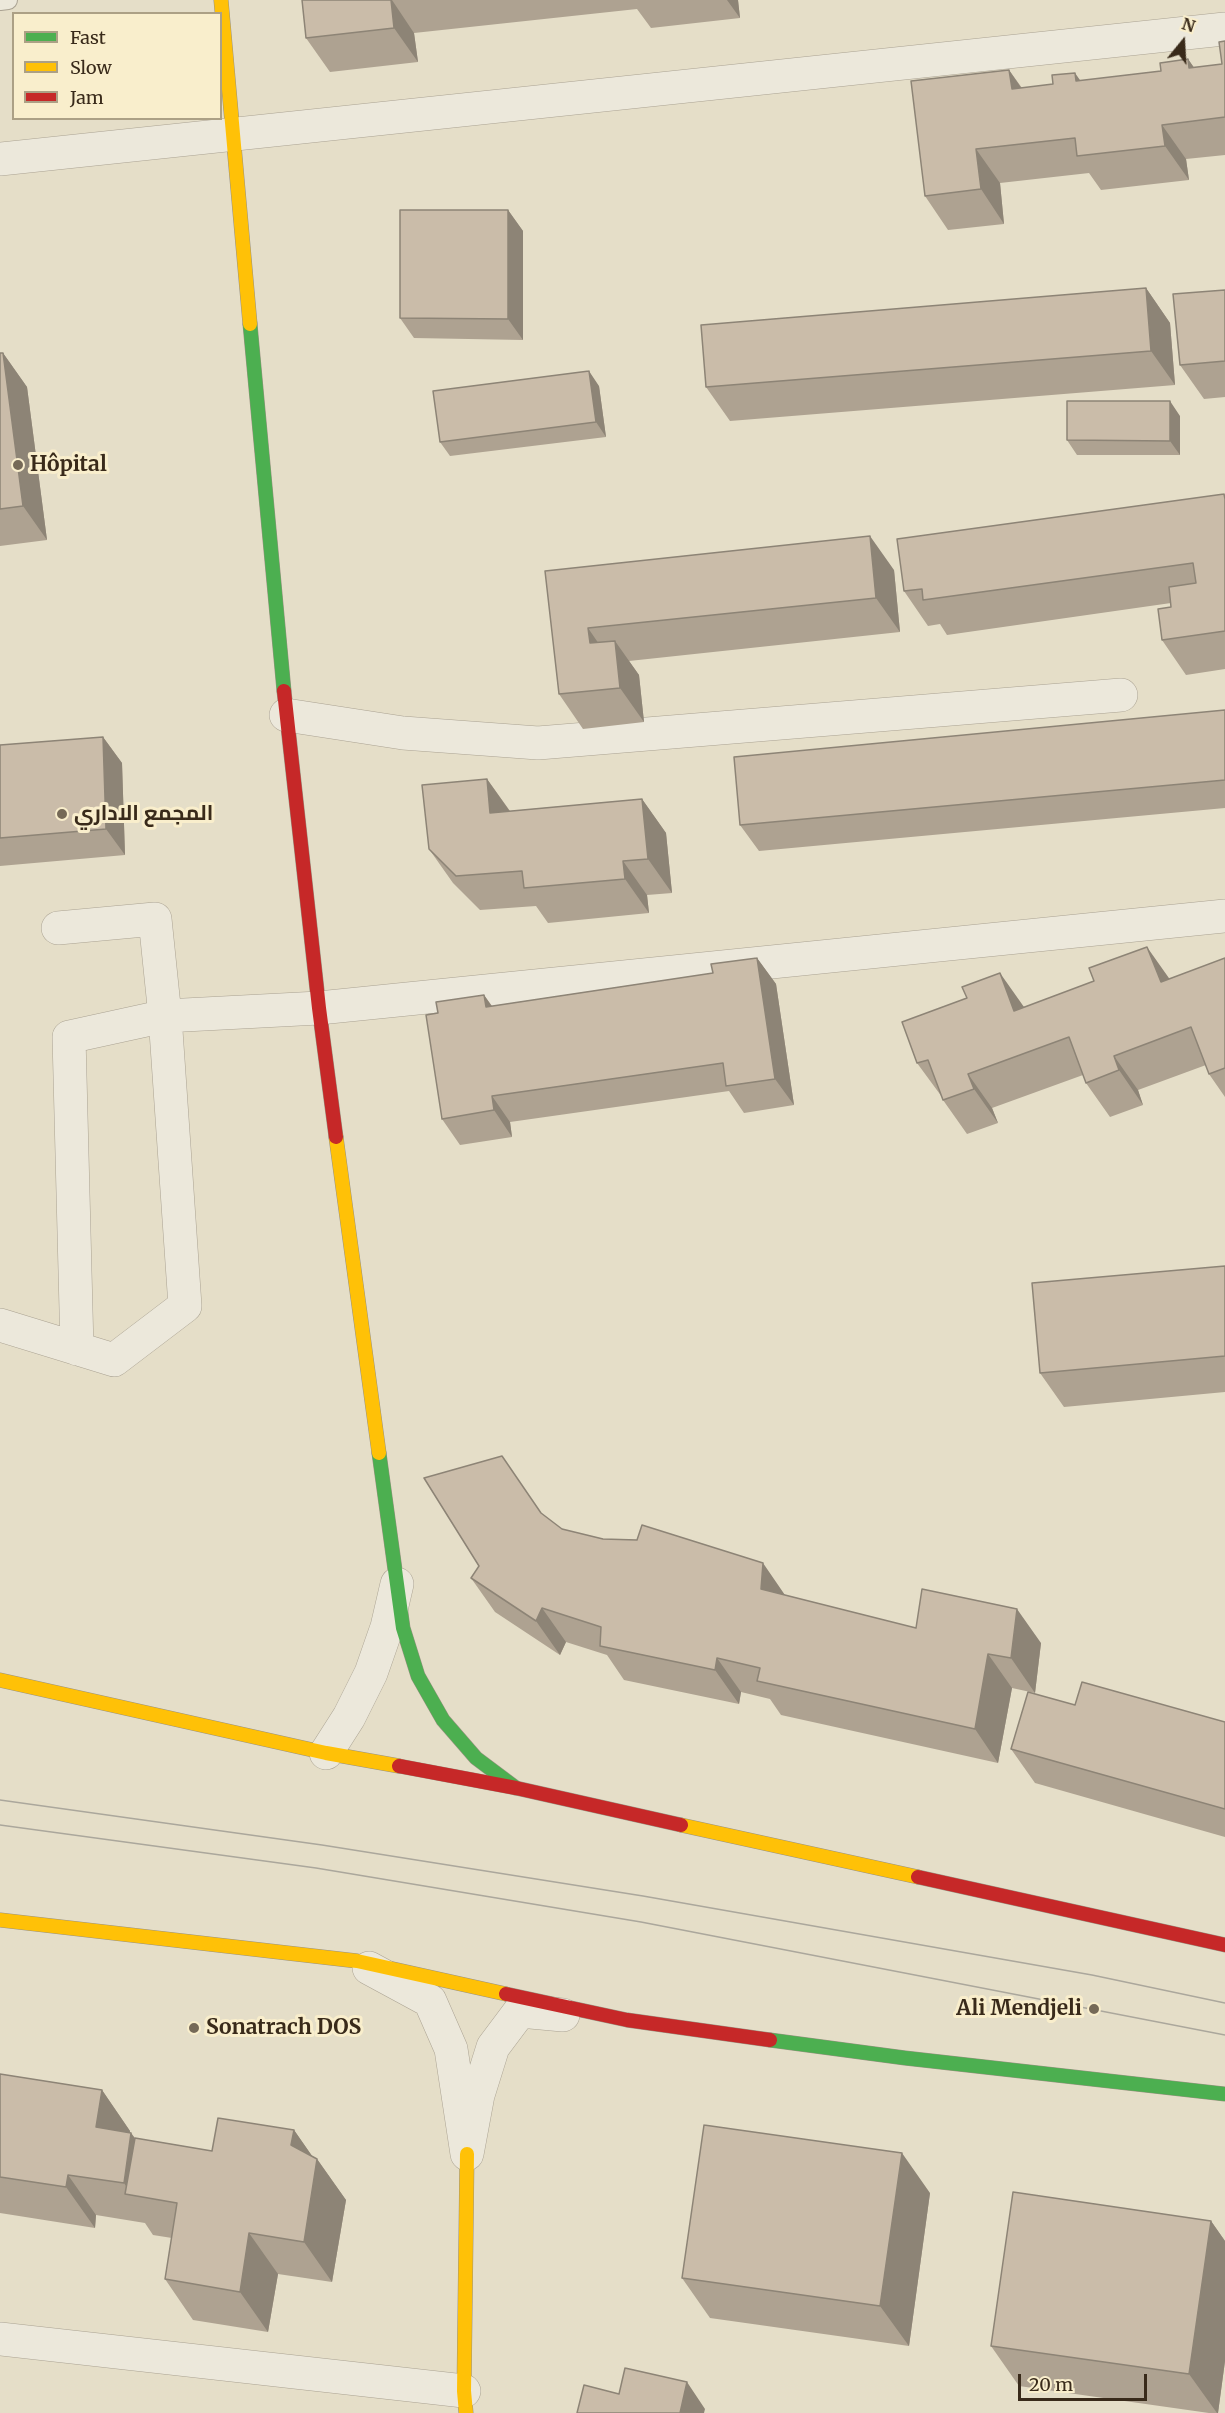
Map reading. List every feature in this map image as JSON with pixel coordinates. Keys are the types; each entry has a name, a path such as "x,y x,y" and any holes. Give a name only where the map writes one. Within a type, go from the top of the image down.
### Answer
{"main road":[{"path":"221,0 286,714 320,1008 403,1629 418,1676 443,1720 469,1750 516,1788"},
{"path":"0,1680 326,1753 516,1788 1225,1945"},
{"path":"0,1920 357,1961 627,2020 905,2058 1225,2094"},
{"path":"465,2402 467,2154"}],"street":[{"path":"0,159 1225,29"},
{"path":"286,714 404,733 538,743 1121,695"},
{"path":"77,1349 69,1037 165,1016 320,1008 1225,916"},
{"path":"0,1325 114,1360 185,1306 165,1016 155,919 57,928"},
{"path":"326,1753 349,1718 371,1673 387,1627 398,1579"},
{"path":"357,1961 430,2001 451,2049 467,2154"},
{"path":"467,2154 478,2096 493,2048 520,2012 627,2020"},
{"path":"0,2339 465,2402"}],"lane":[{"path":"0,1 8,0"}],"building":[{"path":"302,0 391,0 394,28 306,38"},
{"path":"1225,41 1225,117 1162,125 1165,146 1077,156 1075,138 976,149 981,189 925,196 911,81 1009,70 1012,89 1053,84 1052,75 1075,73 1076,81 1161,71 1160,63 1188,59 1189,68 1222,64 1219,42"},
{"path":"400,210 508,210 508,319 400,318"},
{"path":"1146,288 1151,351 706,387 701,325"},
{"path":"1225,290 1225,361 1180,365 1173,294"},
{"path":"0,353 3,353 23,506 0,509"},
{"path":"589,371 596,422 440,442 433,391"},
{"path":"1067,401 1170,401 1170,441 1067,440"},
{"path":"1224,494 1225,631 1162,640 1158,609 1171,607 1169,587 1196,583 1193,563 923,600 922,589 904,591 897,539"},
{"path":"870,536 876,598 588,628 590,643 615,641 620,688 559,694 545,571"},
{"path":"1225,710 1225,780 740,825 734,757"},
{"path":"103,737 106,829 0,838 0,745"},
{"path":"487,779 490,813 642,799 648,859 623,861 625,879 524,888 522,871 456,876 429,849 422,785"},
{"path":"1147,947 1161,982 1225,958 1225,1068 1209,1074 1191,1027 1114,1056 1119,1070 1086,1083 1069,1037 968,1074 974,1089 943,1100 928,1060 917,1063 902,1022 967,998 962,987 1000,973 1014,1011 1094,981 1089,968"},
{"path":"757,958 775,1079 726,1086 723,1063 492,1096 494,1110 442,1119 426,1015 438,1013 436,1002 484,995 486,1007 713,973 711,964"},
{"path":"1225,1266 1225,1356 1040,1373 1032,1283"},
{"path":"502,1456 541,1513 562,1529 603,1539 637,1540 642,1525 763,1563 761,1589 916,1628 922,1589 1017,1609 1011,1658 988,1654 975,1729 757,1681 760,1668 717,1658 715,1670 600,1646 601,1627 542,1608 536,1621 471,1578 479,1566 424,1478"},
{"path":"1082,1682 1225,1722 1225,1809 1011,1749 1028,1692 1075,1705"},
{"path":"0,2074 102,2090 96,2127 131,2133 124,2183 68,2175 66,2187 0,2177"},
{"path":"218,2118 294,2130 291,2145 317,2159 304,2242 249,2233 240,2292 165,2279 177,2203 125,2194 135,2138 212,2151"},
{"path":"704,2125 902,2153 880,2306 682,2278"},
{"path":"1013,2192 1211,2221 1189,2374 991,2346"},
{"path":"625,2368 687,2382 680,2413 577,2413 584,2385 619,2394"}],"tram line":[{"path":"0,1800 322,1845 643,1896 1092,1975 1225,2003"},
{"path":"0,1825 316,1868 641,1922 1225,2035"}],"traffic: fast":[{"path":"250,324 284,691"},
{"path":"379,1453 403,1628 418,1676 443,1720 476,1758 516,1788"},
{"path":"770,2040 905,2058 1225,2094"}],"traffic: slow":[{"path":"221,0 250,324"},
{"path":"336,1137 379,1453"},
{"path":"0,1680 326,1753 399,1766"},
{"path":"681,1825 918,1877"},
{"path":"0,1920 357,1961 506,1994"},
{"path":"466,2413 464,2391 467,2154"}],"traffic: jam":[{"path":"284,691 319,1008 336,1137"},
{"path":"399,1766 516,1788 681,1825"},
{"path":"918,1877 1225,1945"},
{"path":"506,1994 627,2020 770,2040"}],"place":[{"name":"Hôpital","path":"18,465"},
{"name":"المجمع الاداري","path":"62,814"},
{"name":"Ali Mendjeli","path":"1094,2009"},
{"name":"Sonatrach DOS","path":"194,2028"}]}
